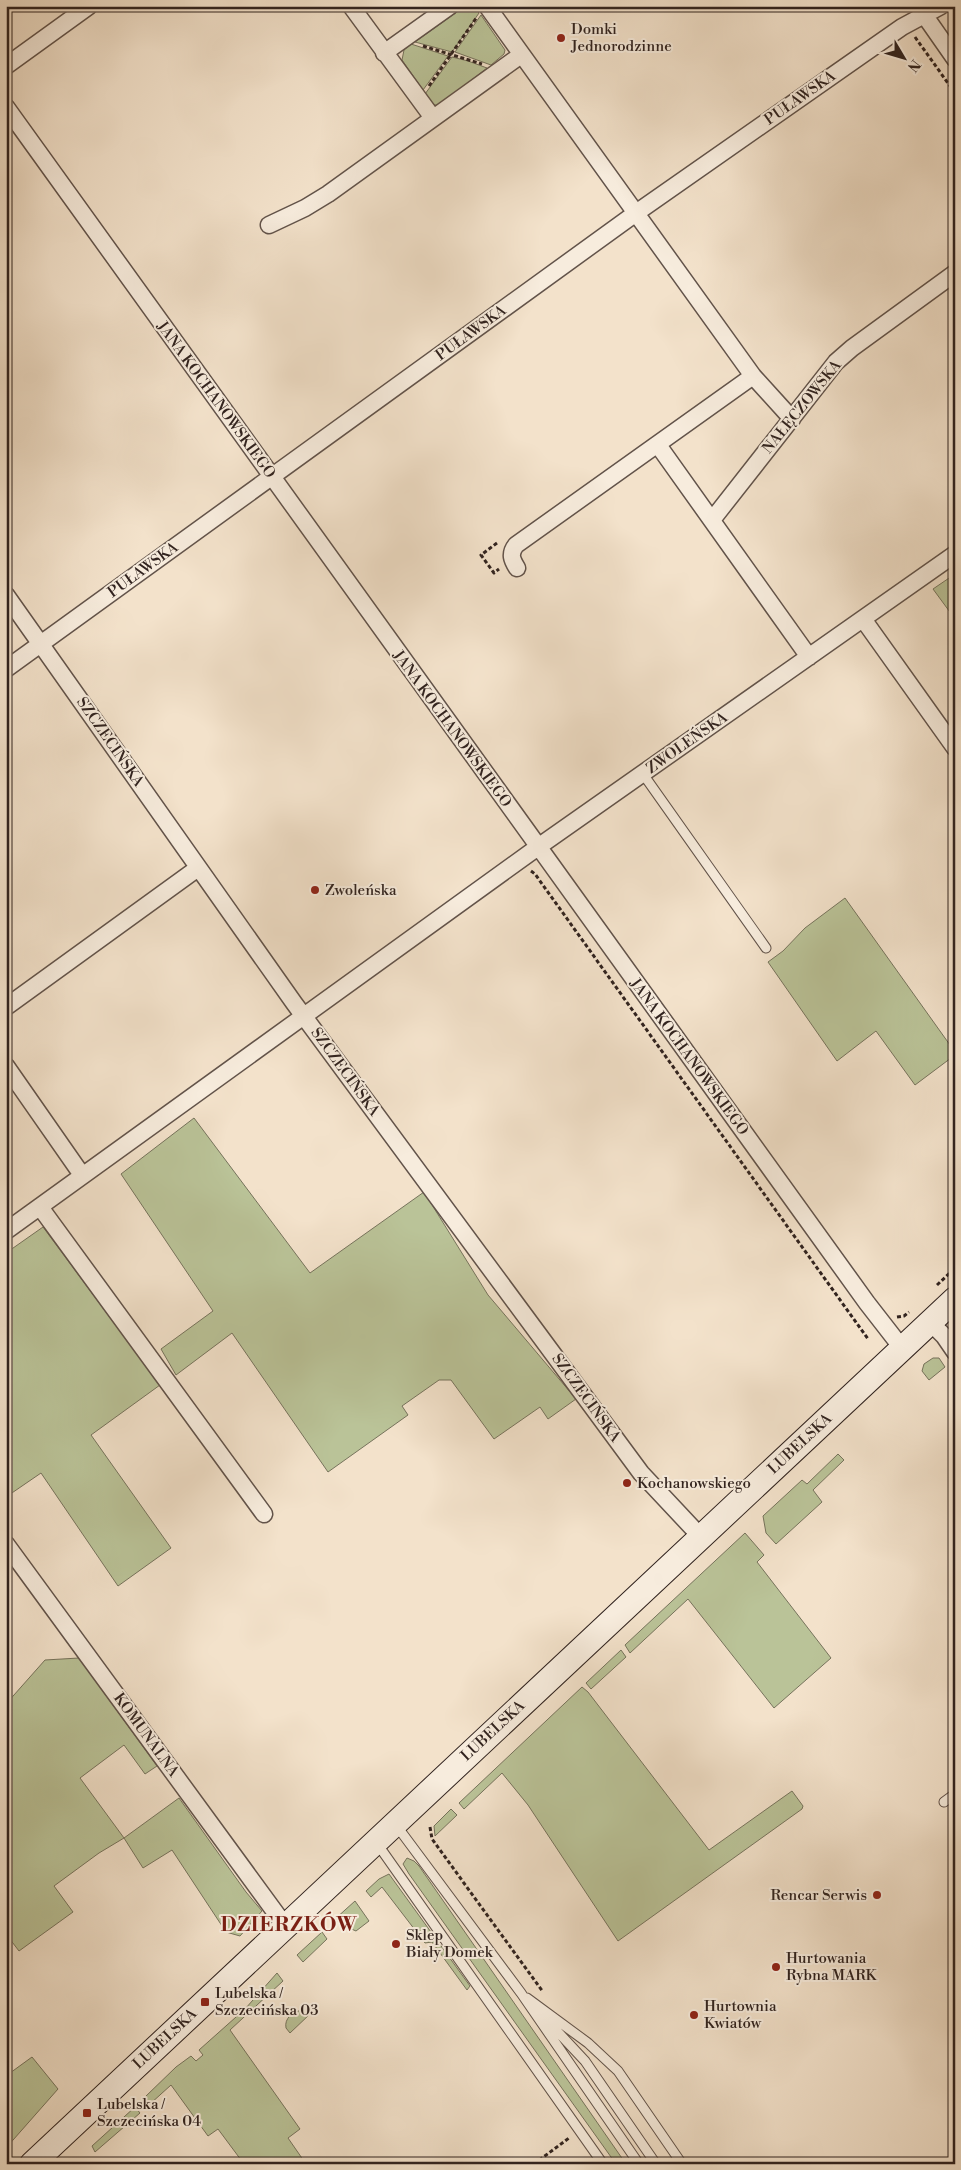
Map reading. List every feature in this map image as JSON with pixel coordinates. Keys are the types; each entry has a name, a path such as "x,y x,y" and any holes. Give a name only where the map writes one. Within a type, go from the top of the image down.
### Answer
{"main road":[{"name":"LUBELSKA","path":"32,2164 902,1348 921,1315 945,1293"}],"street":[{"path":"6,66 89,6"},
{"path":"351,6 433,118"},
{"path":"384,53 450,6"},
{"name":"PUŁAWSKA","path":"6,669 636,213 902,27 921,11 942,6"},
{"path":"483,10 521,55 754,376 792,419"},
{"path":"921,11 955,59"},
{"path":"268,226 328,194 521,55"},
{"name":"JANA KOCHANOWSKIEGO","path":"6,107 538,848 883,1325 902,1348"},
{"name":"NAŁĘCZOWSKA","path":"712,520 836,362 955,273"},
{"path":"517,568 512,560 512,553 516,545 754,376"},
{"path":"658,444 808,657"},
{"name":"ZWOLEŃSKA","path":"6,1231 538,848 955,554"},
{"name":"SZCZECIŃSKA","path":"6,595 304,1016 641,1473 701,1537"},
{"path":"863,619 955,748"},
{"path":"6,1006 198,868"},
{"path":"6,1066 82,1175"},
{"path":"40,1206 264,1514"},
{"path":"921,1315 944,1336 955,1352"},
{"name":"KOMUNALNA","path":"6,1544 286,1927"}],"lane":[{"path":"643,774 766,948"},
{"path":"944,1802 955,1794"},
{"path":"395,1824 521,1993 639,2164"},
{"path":"376,1842 603,2164"},
{"path":"521,1993 585,2061 656,2164"},
{"path":"521,1993 588,2043 618,2071 682,2164"}],"path":[{"path":"419,99 483,10"},
{"path":"907,37 914,35 955,92"},
{"path":"402,40 452,54 499,71"},
{"path":"524,872 531,871 535,874 868,1339"},
{"path":"945,1293 955,1268"},
{"path":"894,1316 921,1315"},
{"path":"430,1827 432,1839 545,1995"},
{"path":"534,2164 580,2130"}],"green space":[{"path":"464,7 473,7 479,13 452,52 415,42"},
{"path":"481,15 505,50 504,54 491,65 455,52"},
{"path":"411,44 448,56 423,90 402,60 404,50"},
{"path":"452,57 487,68 439,105 434,105 425,94"},
{"path":"955,574 955,619 933,589"},
{"path":"845,898 955,1052 955,1055 915,1085 876,1031 837,1061 768,962 783,951 805,928"},
{"path":"194,1118 310,1273 424,1192 488,1295 576,1399 548,1419 540,1407 494,1439 451,1380 439,1380 402,1406 408,1415 328,1472 232,1333 176,1375 161,1349 213,1311 121,1174"},
{"path":"43,1227 160,1385 91,1435 171,1548 118,1586 41,1473 6,1497 6,1253"},
{"path":"933,1358 939,1358 945,1367 929,1380 922,1371 924,1364"},
{"path":"838,1454 844,1460 813,1490 822,1502 776,1544 766,1533 763,1516 802,1480 807,1484"},
{"path":"745,1533 764,1555 757,1562 831,1658 774,1708 688,1599 630,1653 625,1645"},
{"path":"621,1650 626,1657 591,1689 586,1683"},
{"path":"79,1658 157,1766 145,1774 124,1745 80,1778 124,1838 99,1853 54,1886 73,1912 19,1951 6,1934 6,1704 45,1660"},
{"path":"582,1687 588,1692 709,1850 792,1791 803,1806 802,1809 618,1941 528,1805 502,1773 464,1809 459,1803"},
{"path":"179,1798 246,1892 262,1911 240,1936 226,1932 172,1850 143,1868 124,1838"},
{"path":"451,1809 457,1815 435,1836 434,1826"},
{"path":"407,1858 419,1866 626,2164 616,2164 409,1874 403,1864"},
{"path":"389,1874 470,1986 467,1990 432,1942 425,1943 382,1887 371,1897 366,1891 379,1879"},
{"path":"355,1901 369,1921 356,1931 342,1925 335,1919"},
{"path":"322,1932 327,1939 303,1962 297,1955"},
{"path":"277,1973 283,1981 230,2030 300,2129 288,2138 306,2164 244,2164 218,2129 208,2136 171,2085 150,2104 145,2097 176,2067 191,2056 196,2061 203,2055 199,2050 245,2009"},
{"path":"302,2010 310,2014 290,2033 286,2028 286,2021 292,2014"},
{"path":"32,2057 58,2089 6,2148 6,2068 10,2073"},
{"path":"135,2107 140,2113 95,2152 92,2146"}],"place":[{"name":"Domki Jednorodzinne","path":"561,38"},
{"name":"Zwoleńska","path":"315,890"},
{"name":"Kochanowskiego","path":"627,1483"},
{"name":"Rencar Serwis","path":"877,1895"},
{"name":"Sklep Biały Domek","path":"396,1944"},
{"name":"Hurtowania Rybna MARK","path":"776,1967"},
{"name":"Lubelska / Szczecińska 03","path":"205,2002"},
{"name":"Hurtownia Kwiatów","path":"694,2015"},
{"name":"Lubelska / Szczecińska 04","path":"87,2113"}],"district":[{"name":"DZIERZKÓW","path":"289,1925"}]}
